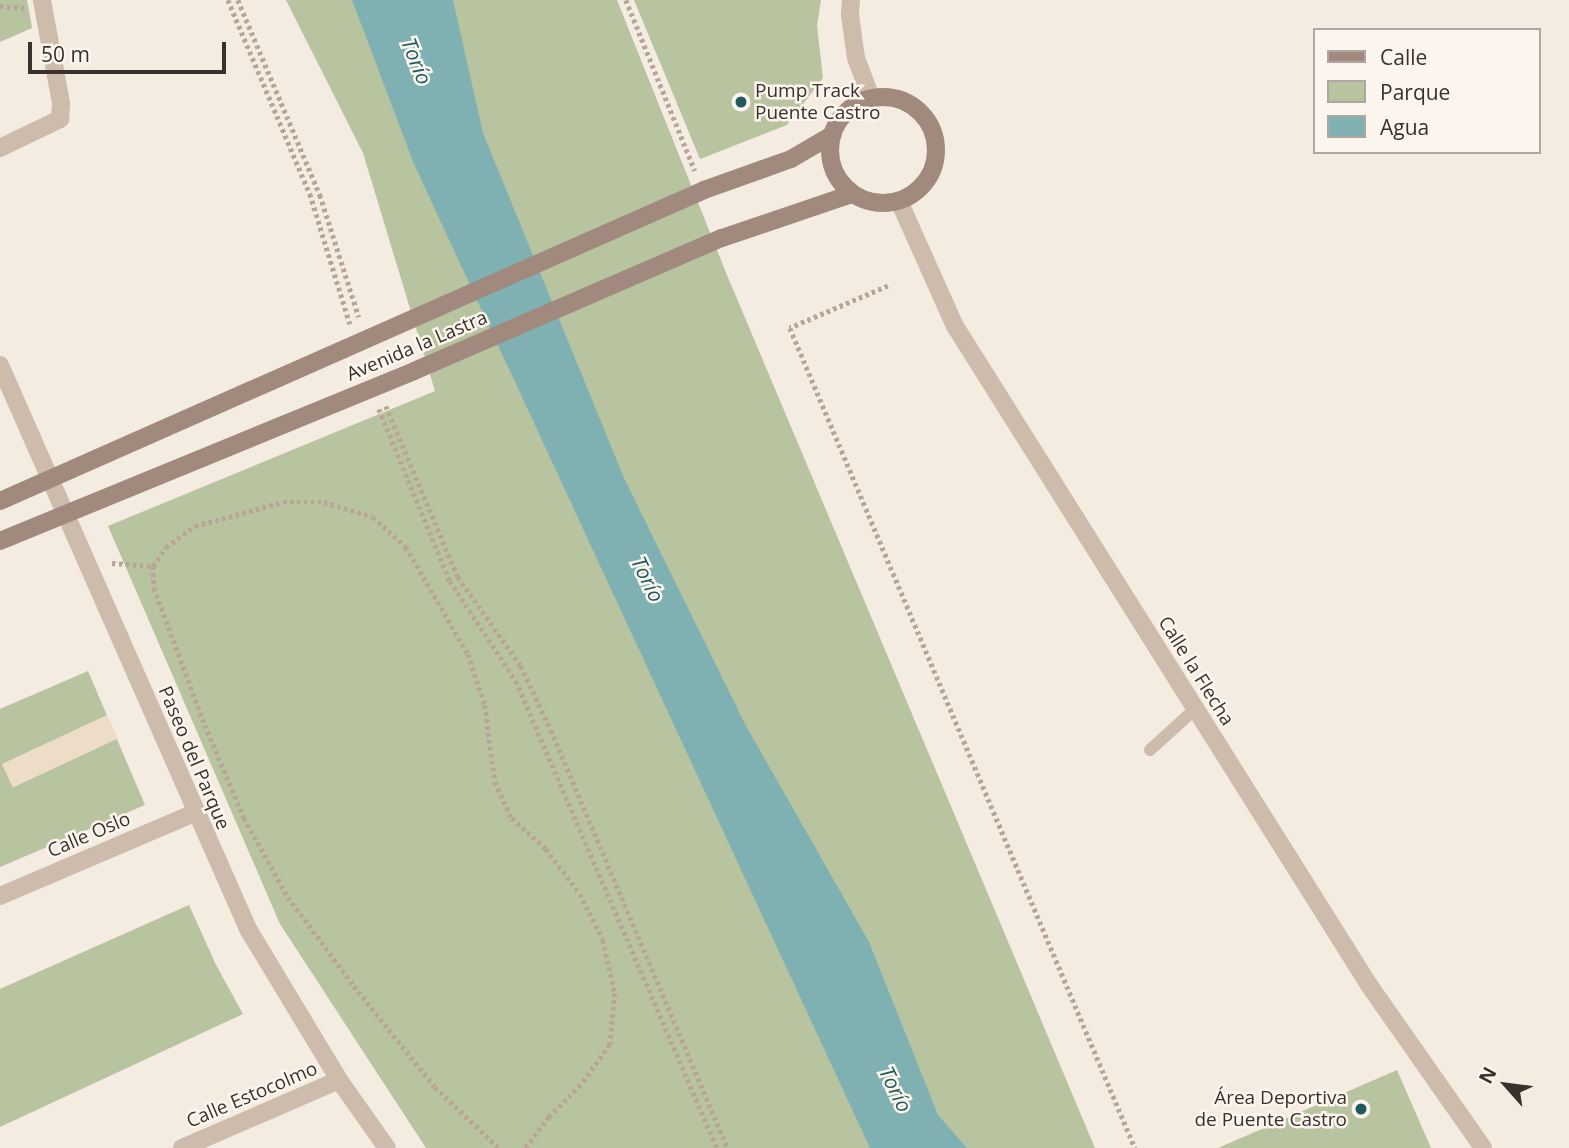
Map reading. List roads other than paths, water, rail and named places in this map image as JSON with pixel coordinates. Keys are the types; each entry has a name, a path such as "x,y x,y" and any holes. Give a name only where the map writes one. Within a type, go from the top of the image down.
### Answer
{"main road":[{"path":"871,98 903,100 920,112 933,130 936,159 932,173 923,185 899,201 883,204 852,194 832,168 829,152 832,135 846,111 871,98"},
{"name":"Avenida la Lastra","path":"0,501 356,341 704,190 792,159 832,135"},
{"name":"Avenida la Lastra","path":"0,541 414,371 722,238 852,194"}],"street":[{"path":"851,0 850,15 856,58 871,98"},
{"path":"0,148 60,119 61,103 38,4"},
{"name":"Calle la Flecha","path":"899,201 955,326 1369,985 1483,1148"},
{"name":"Paseo del Parque","path":"0,365 248,929 339,1080 387,1148"},
{"name":"Calle Oslo","path":"0,896 195,813"},
{"name":"Calle Estocolmo","path":"182,1148 339,1080"}],"lane":[{"path":"1150,750 1195,709"}],"water":[{"name":"Torío","path":"352,0 453,0 483,133 624,478 745,724 869,942 938,1115 967,1148 870,1148 414,164"}],"place":[{"name":"Pump Track Puente Castro","path":"741,102"},
{"name":"Área Deportiva de Puente Castro","path":"1361,1109"}]}
